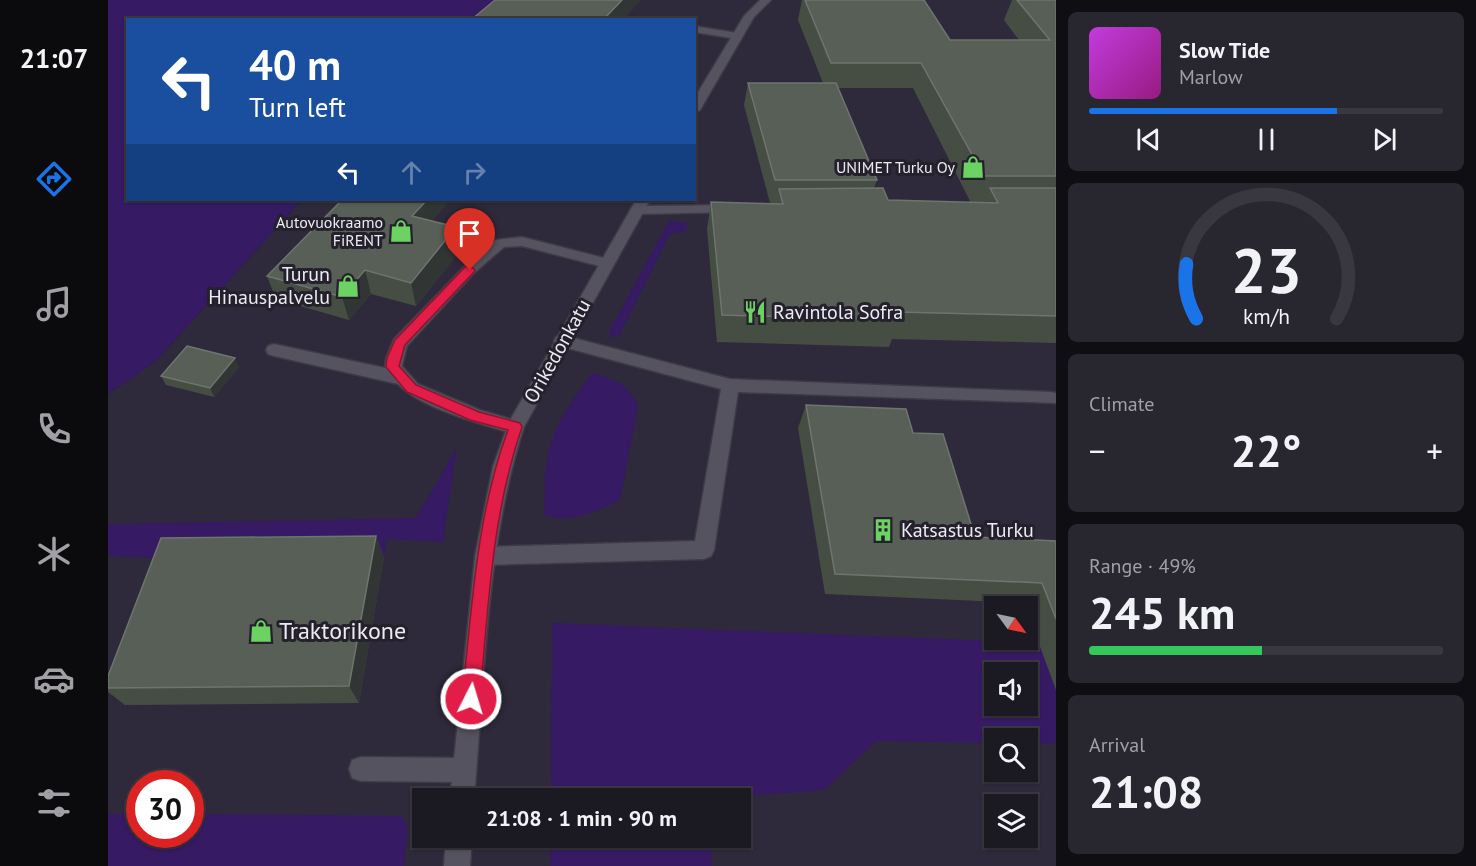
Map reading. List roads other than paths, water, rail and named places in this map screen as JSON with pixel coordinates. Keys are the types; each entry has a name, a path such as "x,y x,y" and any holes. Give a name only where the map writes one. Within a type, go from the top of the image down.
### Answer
{"street":[{"path":"696,107 755,8 766,0"},
{"path":"696,29 737,36"},
{"path":"640,205 747,210"},
{"name":"Orikedonkatu","path":"463,788 485,556 502,466 515,427 640,205"},
{"path":"515,427 448,405 411,388 393,367 400,343 462,277 500,243 522,241 607,263"},
{"path":"562,341 730,385 1051,398"},
{"path":"274,350 401,378"},
{"path":"485,556 704,550 730,385"},
{"path":"361,769 464,770"},
{"path":"458,866 459,848"}],"place":[{"name":"UNIMET Turku Oy","path":"973,167"},
{"name":"Autovuokraamo FiRENT","path":"401,231"},
{"name":"Turun Hinauspalvelu","path":"348,286"},
{"name":"Ravintola Sofra","path":"755,312"},
{"name":"Katsastus Turku","path":"883,530"},
{"name":"Traktorikone","path":"261,631"}]}
